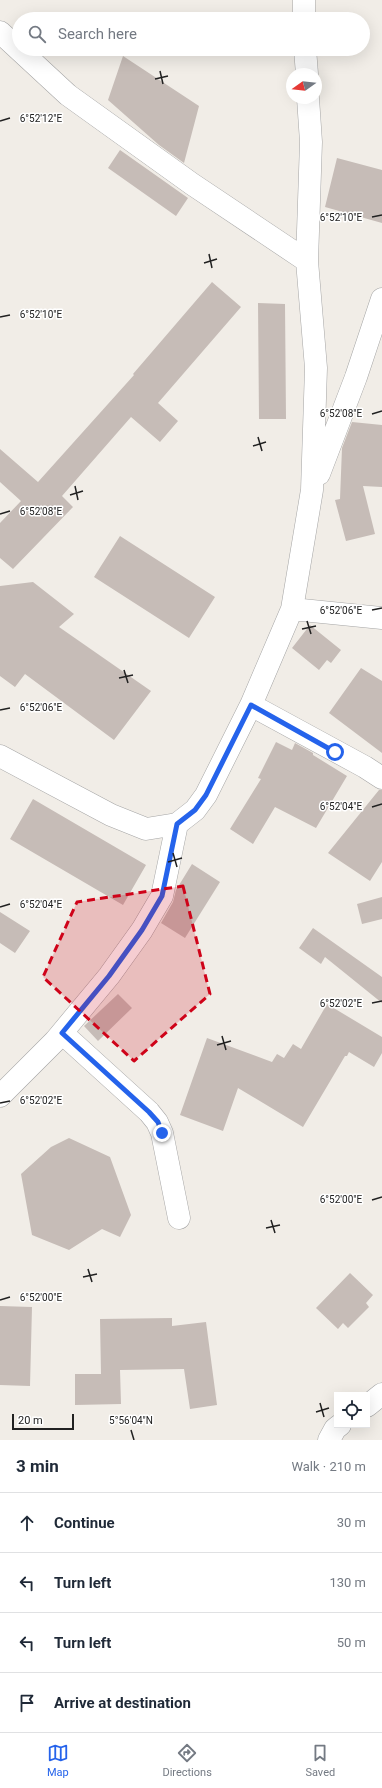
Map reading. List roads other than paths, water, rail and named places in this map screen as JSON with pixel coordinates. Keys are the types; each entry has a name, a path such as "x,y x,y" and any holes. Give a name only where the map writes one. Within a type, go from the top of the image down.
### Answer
{"street":[{"path":"304,0 304,12"},
{"path":"0,32 12,43"},
{"path":"26,56 68,96 192,184 307,261"},
{"path":"306,56 307,68"},
{"path":"0,756 111,815 146,829 177,824 195,810 206,795 251,705 292,609 312,490 316,368 307,261 310,142 308,104"},
{"path":"312,490 356,377 382,299"},
{"path":"292,609 382,618"},
{"path":"251,705 365,767 382,778"},
{"path":"0,1096 62,1033 109,976 142,930 162,896 177,824"},
{"path":"62,1033 149,1112 158,1122 162,1133 179,1218"},
{"path":"370,1404 382,1394"},
{"path":"329,1440 336,1428"}]}
